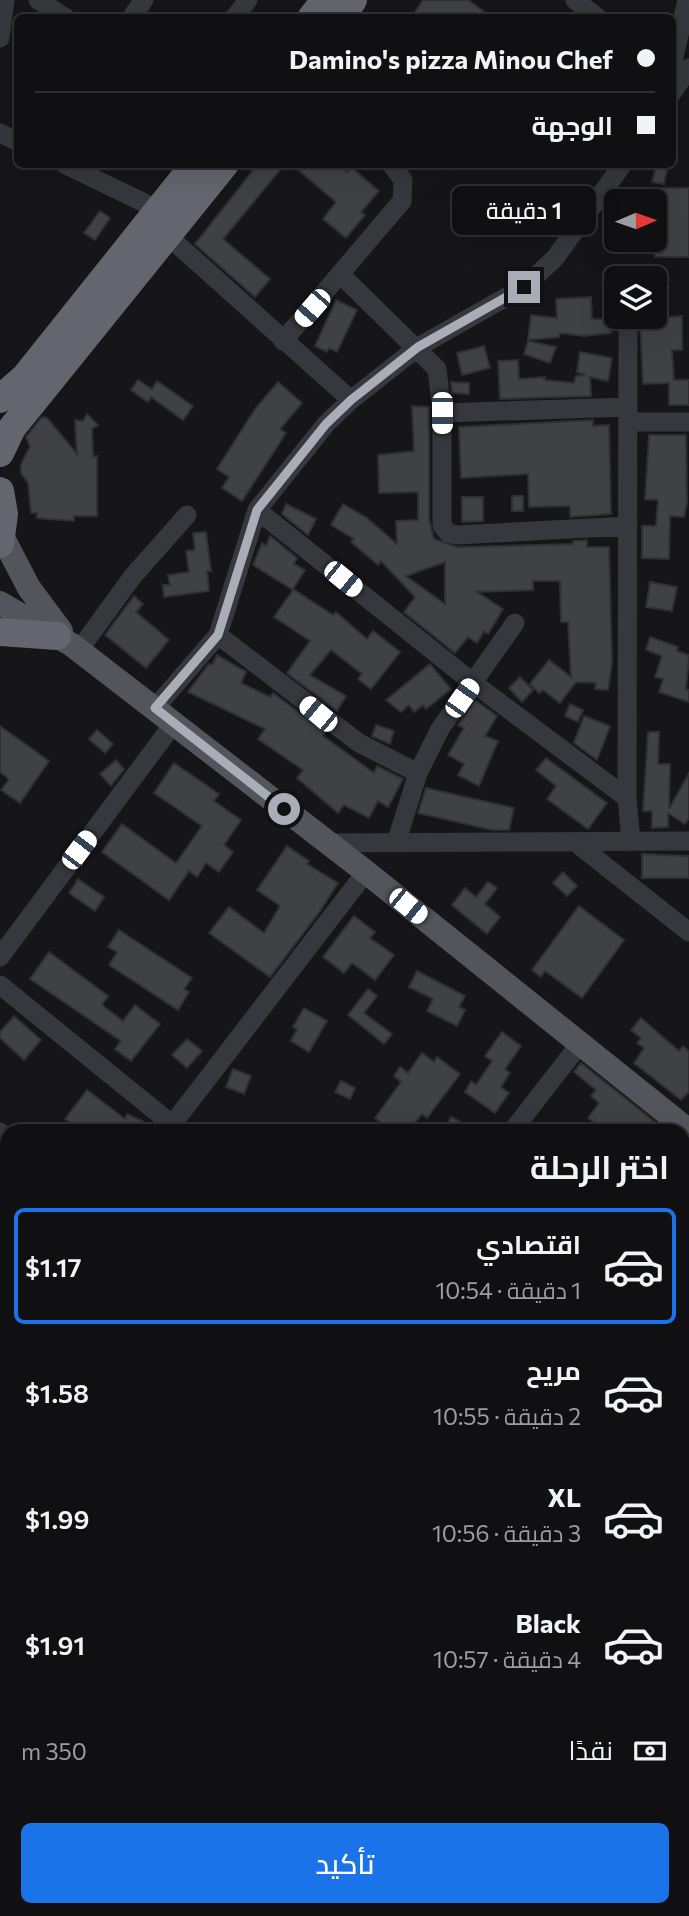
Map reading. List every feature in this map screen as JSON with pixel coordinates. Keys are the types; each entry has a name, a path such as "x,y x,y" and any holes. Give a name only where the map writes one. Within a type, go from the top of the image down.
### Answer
{"highway":[{"path":"314,14 325,0"},
{"path":"0,453 12,428 164,223 193,168"},
{"path":"0,399 24,377 164,223 221,168"},
{"path":"0,491 5,514 1,540"},
{"path":"0,632 70,643"}],"main road":[{"path":"1,540 36,598 70,643"},
{"path":"0,603 70,643 366,872 680,1124"}],"street":[{"path":"0,38 5,0"},
{"path":"38,0 60,14"},
{"path":"237,14 248,0"},
{"path":"575,0 593,14"},
{"path":"677,75 687,0"},
{"path":"71,168 164,223 284,341 351,400"},
{"path":"284,341 402,201 403,180 394,168"},
{"path":"0,957 218,635 257,510 326,424 351,400 418,347 524,287 555,258 620,168"},
{"path":"341,275 418,347 437,369 442,413 442,525 447,533 457,535 628,526"},
{"path":"628,330 627,798 631,842"},
{"path":"442,413 628,414 689,422"},
{"path":"257,510 472,682 627,798"},
{"path":"70,643 187,515"},
{"path":"396,843 418,773 440,729 515,623"},
{"path":"218,635 359,743 418,773"},
{"path":"328,843 689,841"},
{"path":"575,842 689,932"},
{"path":"178,1124 366,872"},
{"path":"0,985 170,1124"},
{"path":"518,1124 579,1045"}],"building":[{"path":"423,0 468,0 487,14 414,14"},
{"path":"255,168 282,168 223,239 270,279 255,297 195,244"},
{"path":"296,168 342,168 347,172 352,168 379,191 361,212 365,215 346,238 323,219 336,202"},
{"path":"656,168 667,170 664,184 652,182"},
{"path":"689,188 689,257 655,257 655,252 667,252 667,189 662,189"},
{"path":"100,211 110,218 95,240 84,233"},
{"path":"591,297 592,319 604,319 604,329 611,329 611,333 584,336 560,333 559,337 528,340 531,315 557,318 556,299"},
{"path":"336,300 357,310 337,352 329,348 327,352 315,346"},
{"path":"682,316 682,350 672,350 674,380 689,380 689,405 669,405 669,383 643,384 640,329 667,329 667,317"},
{"path":"528,341 556,347 550,363 524,354"},
{"path":"484,346 490,368 462,375 457,353"},
{"path":"580,352 612,358 608,381 590,377 591,396 500,399 498,361 518,360 519,379 545,377 544,380 574,383 576,376 585,375 577,372"},
{"path":"138,380 152,389 157,381 193,406 183,420 151,397 148,402 131,390"},
{"path":"278,382 302,403 280,429 286,433 242,501 222,488 229,477 217,469 255,409"},
{"path":"451,382 469,383 469,394 452,393"},
{"path":"412,406 429,407 429,519 434,539 457,547 573,544 573,541 587,540 587,547 609,547 612,663 608,690 595,689 596,683 576,682 560,703 543,690 539,693 530,684 549,660 571,677 568,622 561,622 560,581 533,581 533,590 477,592 503,609 488,634 484,631 477,643 468,637 455,653 404,612 415,597 381,561 378,565 351,542 354,539 331,525 343,504 367,518 397,544 396,521 418,520 418,492 379,493 378,455 414,451","holes":["445,562 445,604 406,576"]},
{"path":"87,414 98,425 92,429 93,457 97,456 97,516 74,516 74,521 37,518 37,513 31,513 28,483 21,473 21,464 30,447 26,437 42,417 47,418 77,454 75,420 83,421"},
{"path":"593,420 593,426 609,425 611,514 570,517 570,506 529,507 528,474 461,478 459,427"},
{"path":"649,435 686,435 687,503 684,517 670,516 669,559 642,558 642,526 656,526 658,500 645,499"},
{"path":"512,496 523,496 523,511 512,511"},
{"path":"462,497 483,497 483,521 462,522"},
{"path":"286,504 316,519 308,535 282,514"},
{"path":"206,532 211,571 207,571 209,591 164,597 163,585 170,585 168,575 189,572 186,551 195,550 193,533"},
{"path":"270,536 297,558 294,564 305,570 293,589 333,615 336,612 367,639 373,631 400,652 371,689 358,679 362,674 331,650 310,675 346,696 337,711 287,673 310,641 274,617 293,590 253,565 262,543 266,546"},
{"path":"650,582 677,587 672,611 646,607"},
{"path":"134,596 143,604 136,612 169,640 146,668 105,635"},
{"path":"650,637 678,647 677,651 689,655 686,689 689,690 689,702 659,692 663,679 655,677 662,656 646,650"},
{"path":"217,655 246,672 241,683 270,697 273,693 325,732 323,736 374,773 377,766 403,779 388,807 378,801 369,818 344,805 338,813 297,778 303,770 258,739 265,729 188,692 209,664 212,665"},
{"path":"430,664 451,689 426,709 423,705 414,712 409,705 401,712 386,700"},
{"path":"520,677 533,690 522,702 509,688"},
{"path":"475,700 497,716 485,736 498,741 479,786 458,775 464,764 448,755 464,728 458,725"},
{"path":"570,704 583,710 578,722 565,716"},
{"path":"584,716 610,726 597,760 574,743"},
{"path":"376,725 394,731 390,744 372,736"},
{"path":"0,726 49,761 20,803 1,790 9,779 0,772"},
{"path":"97,730 113,744 105,753 89,739"},
{"path":"648,732 659,732 658,764 670,764 669,809 689,773 689,818 685,824 668,813 668,827 652,828 652,811 643,811"},
{"path":"546,758 607,803 588,829 547,799 556,786 536,770"},
{"path":"116,760 124,769 111,786 100,774"},
{"path":"174,763 219,794 214,801 241,820 224,845 233,852 219,872 206,863 197,877 189,871 169,900 102,852 122,824 176,863 202,826 154,793"},
{"path":"426,788 514,808 509,830 492,830 418,813"},
{"path":"287,846 309,861 307,864 338,883 270,977 209,933 229,907 264,933 280,906 257,890"},
{"path":"642,854 689,856 689,878 642,878"},
{"path":"563,872 577,886 567,896 553,883"},
{"path":"78,879 104,897 95,911 69,893"},
{"path":"488,882 497,888 485,904 500,917 487,934 452,905 465,888 476,897"},
{"path":"579,906 624,940 582,998 545,971 541,977 532,970"},
{"path":"354,916 375,932 370,938 394,955 375,980 352,963 344,973 323,957"},
{"path":"119,930 192,978 184,989 189,992 178,1010 109,965 117,952 108,947"},
{"path":"49,952 108,996 102,1005 123,1021 135,1005 160,1024 131,1061 115,1049 121,1041 30,979"},
{"path":"417,971 465,996 459,1007 465,1010 457,1026 427,1011 433,999 409,987"},
{"path":"368,989 377,996 364,1013 392,1034 384,1044 348,1015"},
{"path":"304,1008 327,1021 309,1052 291,1041 297,1029 293,1027"},
{"path":"14,1016 41,1040 24,1060 0,1038 0,1032"},
{"path":"641,1018 679,1051 683,1046 689,1052 689,1092 681,1100 634,1063 644,1048 637,1043 641,1038 631,1030"},
{"path":"502,1032 521,1046 505,1069 510,1073 501,1087 509,1093 495,1113 465,1092 471,1081 476,1085 492,1061 485,1056"},
{"path":"187,1039 202,1051 187,1068 172,1055"},
{"path":"422,1053 434,1062 437,1057 460,1074 427,1118 422,1114 414,1124 384,1124 375,1118 401,1082 394,1076 400,1067 408,1073"},
{"path":"581,1063 657,1124 596,1124 588,1118 599,1103 591,1096 596,1090 574,1072"},
{"path":"233,1069 251,1076 244,1094 226,1087"},
{"path":"341,1081 355,1088 350,1099 335,1092"},
{"path":"87,1090 125,1119 127,1114 143,1121 142,1124 72,1124 65,1119"},
{"path":"451,1117 464,1124 447,1124"}],"route":[{"path":"284,809 155,708 218,635 257,510 326,424 351,400 418,347 524,287"}]}
